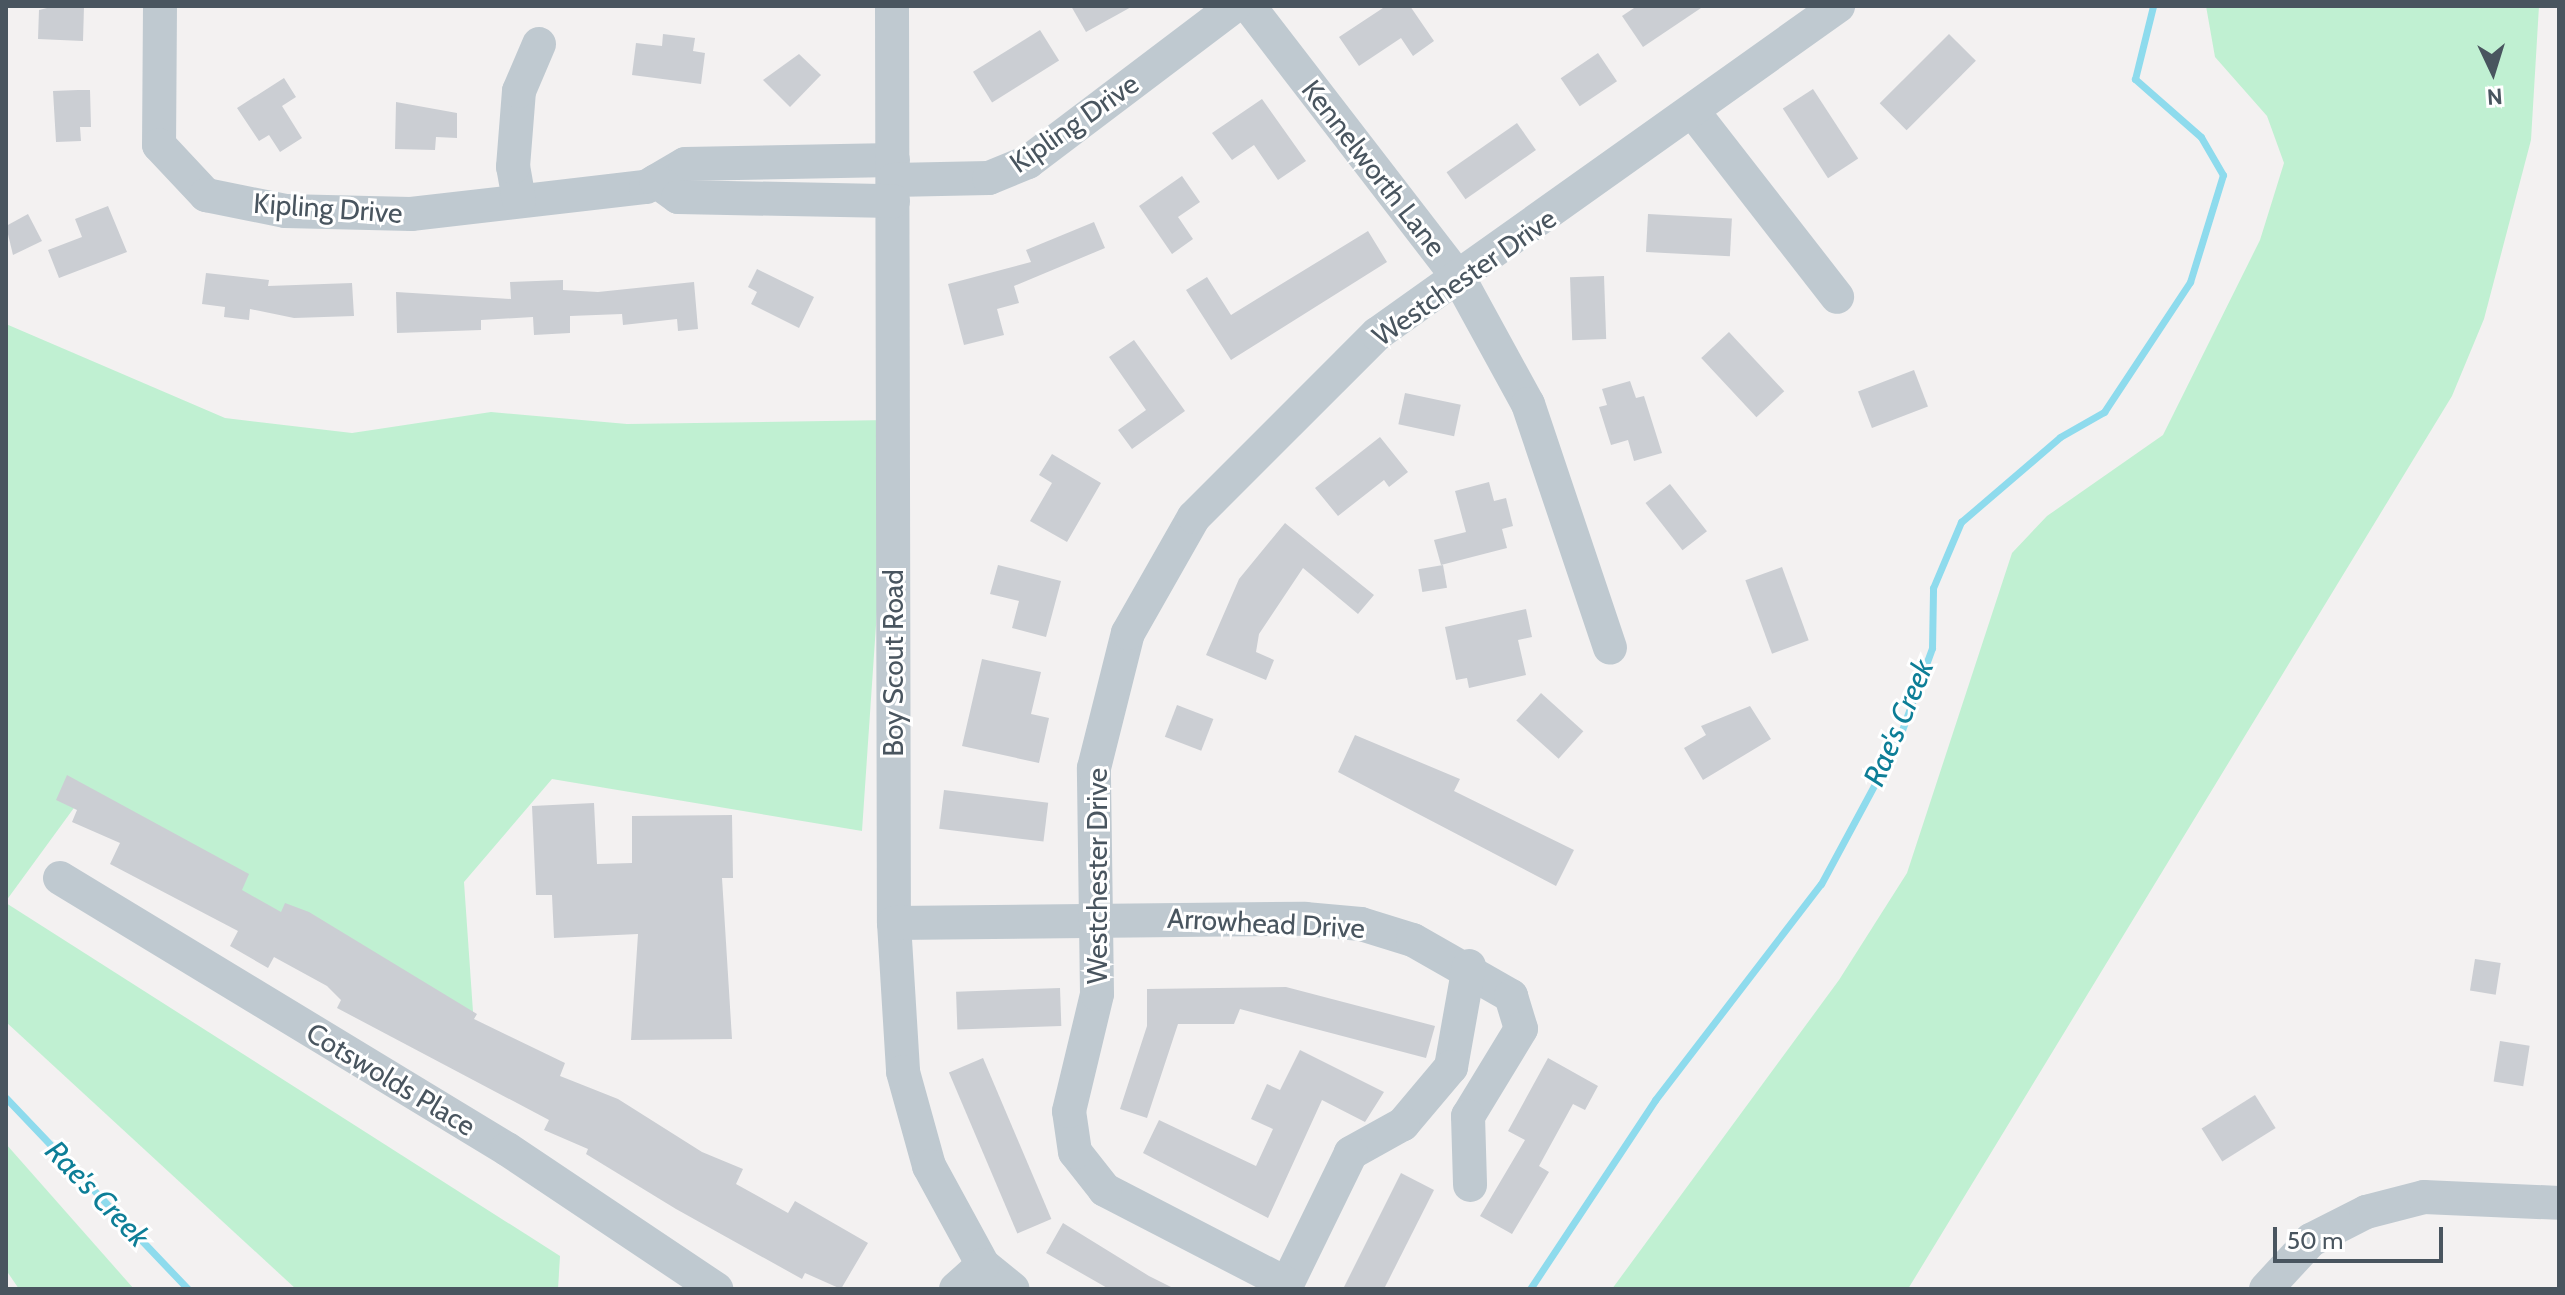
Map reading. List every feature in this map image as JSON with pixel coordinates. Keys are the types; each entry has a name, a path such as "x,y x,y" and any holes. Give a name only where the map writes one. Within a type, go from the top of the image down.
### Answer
{"street":[{"name":"Kipling Drive","path":"160,6 159,145 206,195 285,211 411,214 656,181 685,164 893,180 989,178 1028,162 1234,6"},
{"name":"Boy Scout Road","path":"892,6 894,923 903,1072 929,1166 983,1265 1013,1289"},
{"name":"Kennelworth Lane","path":"1249,6 1460,280 1528,404 1610,648"},
{"name":"Westchester Drive","path":"1469,966 1451,1067 1403,1124 1351,1153 1287,1284 1105,1190 1075,1152 1069,1111 1095,1006 1094,768 1110,692 1148,588 1194,517 1377,334 1460,280 1838,6"},
{"path":"519,200 519,91 539,44"},
{"path":"1694,113 1837,297"},
{"name":"Cotswolds Place","path":"60,878 507,1149 716,1289"},
{"name":"Arrowhead Drive","path":"894,923 1094,916 1361,924 1469,966 1511,996 1521,1029 1468,1116 1470,1185"},
{"path":"2266,1289 2311,1240 2366,1212 2424,1197 2559,1203"},
{"path":"956,1289 983,1265"}],"green space":[{"path":"2206,6 2539,6 2531,140 2484,319 2452,396 1908,1289 1612,1289 1839,980 1907,873 2012,553 2047,516 2163,435 2260,240 2284,163 2267,116 2215,57"},
{"path":"6,324 225,418 352,433 491,412 627,424 890,420 862,831 552,779 464,882 474,1026 79,801 6,901"},
{"path":"6,903 560,1256 558,1289 296,1289 6,1022"},
{"path":"6,1144 134,1289 19,1289 6,1270"}],"building":[{"path":"55,6 84,6 83,41 38,39 39,10"},
{"path":"1071,6 1133,6 1086,32"},
{"path":"1386,6 1410,6 1434,41 1413,56 1401,38 1359,66 1339,37"},
{"path":"1637,6 1704,6 1643,47 1622,16"},
{"path":"1040,30 1059,61 992,102 973,72"},
{"path":"663,34 695,38 693,51 705,53 701,84 632,75 636,43 662,46"},
{"path":"1949,34 1976,61 1907,130 1880,103"},
{"path":"1598,53 1617,81 1580,106 1561,78"},
{"path":"799,54 821,75 790,107 763,80"},
{"path":"284,78 296,97 282,106 302,138 280,152 269,135 259,141 237,108"},
{"path":"1813,89 1858,159 1828,178 1783,109"},
{"path":"90,90 91,127 80,127 81,141 56,142 53,91"},
{"path":"1262,99 1306,161 1278,180 1254,145 1232,160 1212,133"},
{"path":"396,102 457,113 457,138 436,137 435,150 395,149"},
{"path":"1517,123 1536,150 1465,199 1447,172"},
{"path":"1182,176 1200,202 1178,217 1193,239 1172,254 1139,206"},
{"path":"108,206 127,252 59,278 48,250 82,237 75,219"},
{"path":"28,214 42,241 13,255 6,226"},
{"path":"1648,214 1732,218 1730,256 1646,252"},
{"path":"1094,222 1105,248 1014,286 1019,303 997,309 1004,335 964,345 948,284 1031,262 1026,250"},
{"path":"1368,231 1387,262 1231,360 1186,290 1207,277 1231,315"},
{"path":"757,269 814,297 799,328 751,304 757,292 748,287"},
{"path":"206,273 269,280 268,286 352,283 354,316 294,318 250,309 249,320 224,317 225,307 202,304"},
{"path":"1604,276 1606,339 1572,340 1570,277"},
{"path":"563,280 563,290 598,292 694,282 698,329 678,331 677,319 623,325 622,314 570,316 570,333 534,335 533,317 481,320 481,330 397,333 396,292 511,299 510,282"},
{"path":"1729,332 1784,391 1756,417 1701,358"},
{"path":"1134,340 1185,411 1132,449 1118,430 1146,410 1109,357"},
{"path":"1914,370 1928,406 1872,428 1858,392"},
{"path":"1630,381 1636,398 1644,396 1662,453 1634,461 1628,440 1611,445 1599,407 1607,405 1602,389"},
{"path":"1405,393 1461,405 1454,436 1398,424"},
{"path":"1380,437 1408,472 1389,487 1384,480 1338,516 1315,488"},
{"path":"1052,454 1101,483 1067,542 1030,521 1052,483 1039,475"},
{"path":"1489,482 1494,501 1506,498 1513,526 1502,529 1507,548 1441,565 1434,540 1466,532 1455,491"},
{"path":"1670,484 1707,531 1683,550 1646,503"},
{"path":"1285,523 1374,595 1358,614 1303,568 1259,634 1256,652 1274,660 1266,680 1206,655 1239,579"},
{"path":"998,565 1061,581 1046,637 1012,628 1019,601 990,594"},
{"path":"1443,565 1447,588 1422,592 1418,569"},
{"path":"1782,567 1809,640 1772,654 1745,580"},
{"path":"1526,609 1532,637 1518,640 1526,675 1469,688 1467,678 1456,680 1445,627"},
{"path":"982,659 1041,672 1031,714 1049,718 1039,763 962,746"},
{"path":"1541,693 1583,731 1559,759 1516,720"},
{"path":"1177,705 1213,719 1201,751 1165,737"},
{"path":"1750,706 1771,739 1703,780 1684,748 1706,735 1701,726"},
{"path":"1355,735 1460,779 1454,791 1574,850 1556,886 1338,772"},
{"path":"67,775 249,874 242,890 281,912 285,903 309,912 477,1014 474,1019 565,1063 560,1076 618,1099 702,1152 743,1169 736,1184 788,1213 795,1201 868,1243 841,1289 805,1273 802,1279 676,1209 586,1154 588,1149 544,1130 549,1120 337,1008 341,1000 327,986 274,957 268,968 230,946 238,931 110,864 120,843 72,822 77,810 56,800"},
{"path":"944,790 1048,803 1043,842 939,829"},
{"path":"594,803 597,864 632,863 632,816 732,815 733,878 722,878 732,1039 631,1040 638,934 554,938 552,895 536,895 532,806"},
{"path":"2475,959 2501,963 2496,995 2470,991"},
{"path":"1286,987 1435,1026 1426,1058 1240,1009 1234,1024 1178,1024 1147,1118 1120,1109 1147,1026 1147,989"},
{"path":"1060,988 1061,1026 957,1030 956,992"},
{"path":"2500,1041 2530,1046 2523,1086 2494,1081"},
{"path":"1300,1050 1384,1092 1365,1122 1322,1100 1268,1218 1143,1153 1159,1120 1256,1166 1273,1129 1251,1119 1267,1084 1280,1090"},
{"path":"983,1058 1051,1219 1017,1234 949,1072"},
{"path":"1548,1058 1598,1086 1585,1110 1573,1104 1539,1166 1549,1172 1512,1234 1480,1216 1525,1140 1508,1131"},
{"path":"2255,1095 2276,1128 2222,1161 2202,1128"},
{"path":"1401,1173 1434,1190 1384,1289 1343,1289"},
{"path":"1063,1223 1175,1289 1109,1289 1046,1253"}],"waterway":[{"name":"Rae's Creek","path":"1530,1289 1655,1100 1821,884 1898,741 1932,648 1933,588 1961,522 2060,437 2104,412 2190,282 2223,175 2201,137 2135,79 2153,6"},
{"name":"Rae's Creek","path":"6,1098 188,1289"}]}
